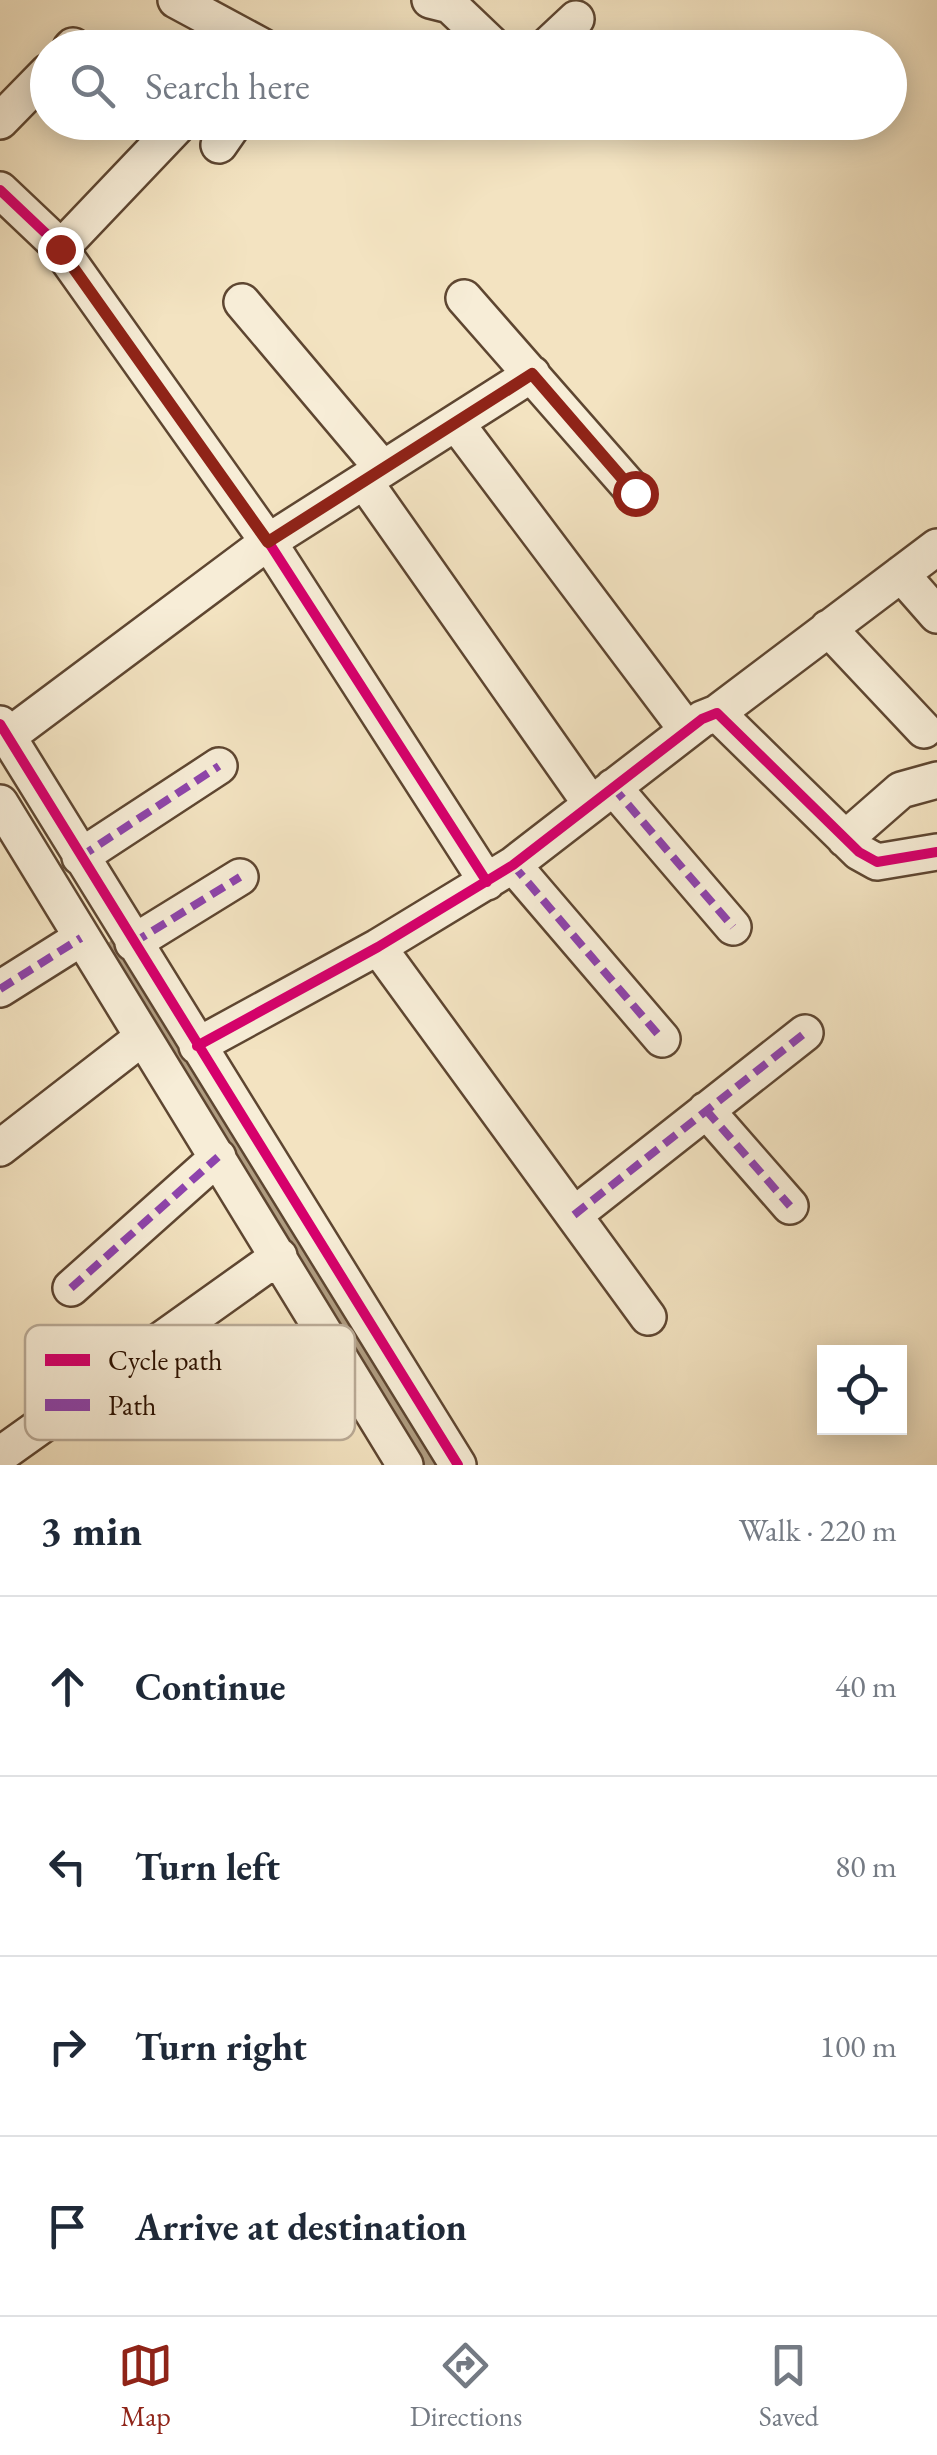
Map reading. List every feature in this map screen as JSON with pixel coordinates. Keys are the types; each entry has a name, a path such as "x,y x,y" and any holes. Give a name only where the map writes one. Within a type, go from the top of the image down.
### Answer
{"street":[{"path":"176,0 232,30"},
{"path":"430,0 450,5 476,30"},
{"path":"564,30 576,19"},
{"path":"0,121 30,90"},
{"path":"60,249 164,140"},
{"path":"0,190 60,249 500,873 662,1040"},
{"path":"464,298 635,493"},
{"path":"242,302 373,475 602,796 734,928"},
{"path":"458,1465 4,731 268,542 532,374"},
{"path":"456,423 686,730"},
{"path":"197,1046 378,947 500,873 686,730 717,713 937,547"},
{"path":"901,574 937,615"},
{"path":"828,628 924,730"},
{"path":"717,713 859,852 877,862 937,852"},
{"path":"80,856 218,766"},
{"path":"845,838 900,790 937,780"},
{"path":"2,810 321,1325"},
{"path":"133,943 240,877"},
{"path":"0,989 82,938"},
{"path":"378,947 648,1317"},
{"path":"574,1215 806,1033"},
{"path":"0,1148 143,1037"},
{"path":"706,1110 790,1206"},
{"path":"71,1288 218,1157"},
{"path":"183,1325 280,1256"},
{"path":"355,1381 405,1465"},
{"path":"0,1455 25,1437"}],"waterway":[{"path":"119,950 345,1325"},
{"path":"355,1342 429,1465"}],"marked path":[{"path":"80,857 219,766"},
{"path":"613,787 733,927"},
{"path":"513,865 662,1039"},
{"path":"133,943 240,877"},
{"path":"0,989 81,938"},
{"path":"574,1215 805,1033"},
{"path":"706,1110 790,1206"},
{"path":"71,1288 218,1157"}],"cycle path":[{"path":"0,190 56,243 271,546 487,882"},
{"path":"197,1046 378,947 513,865 702,719 717,713 859,852 877,862 937,852"},
{"path":"0,724 458,1465"}],"route":[{"path":"60,249 268,542 532,374 635,493"}]}
